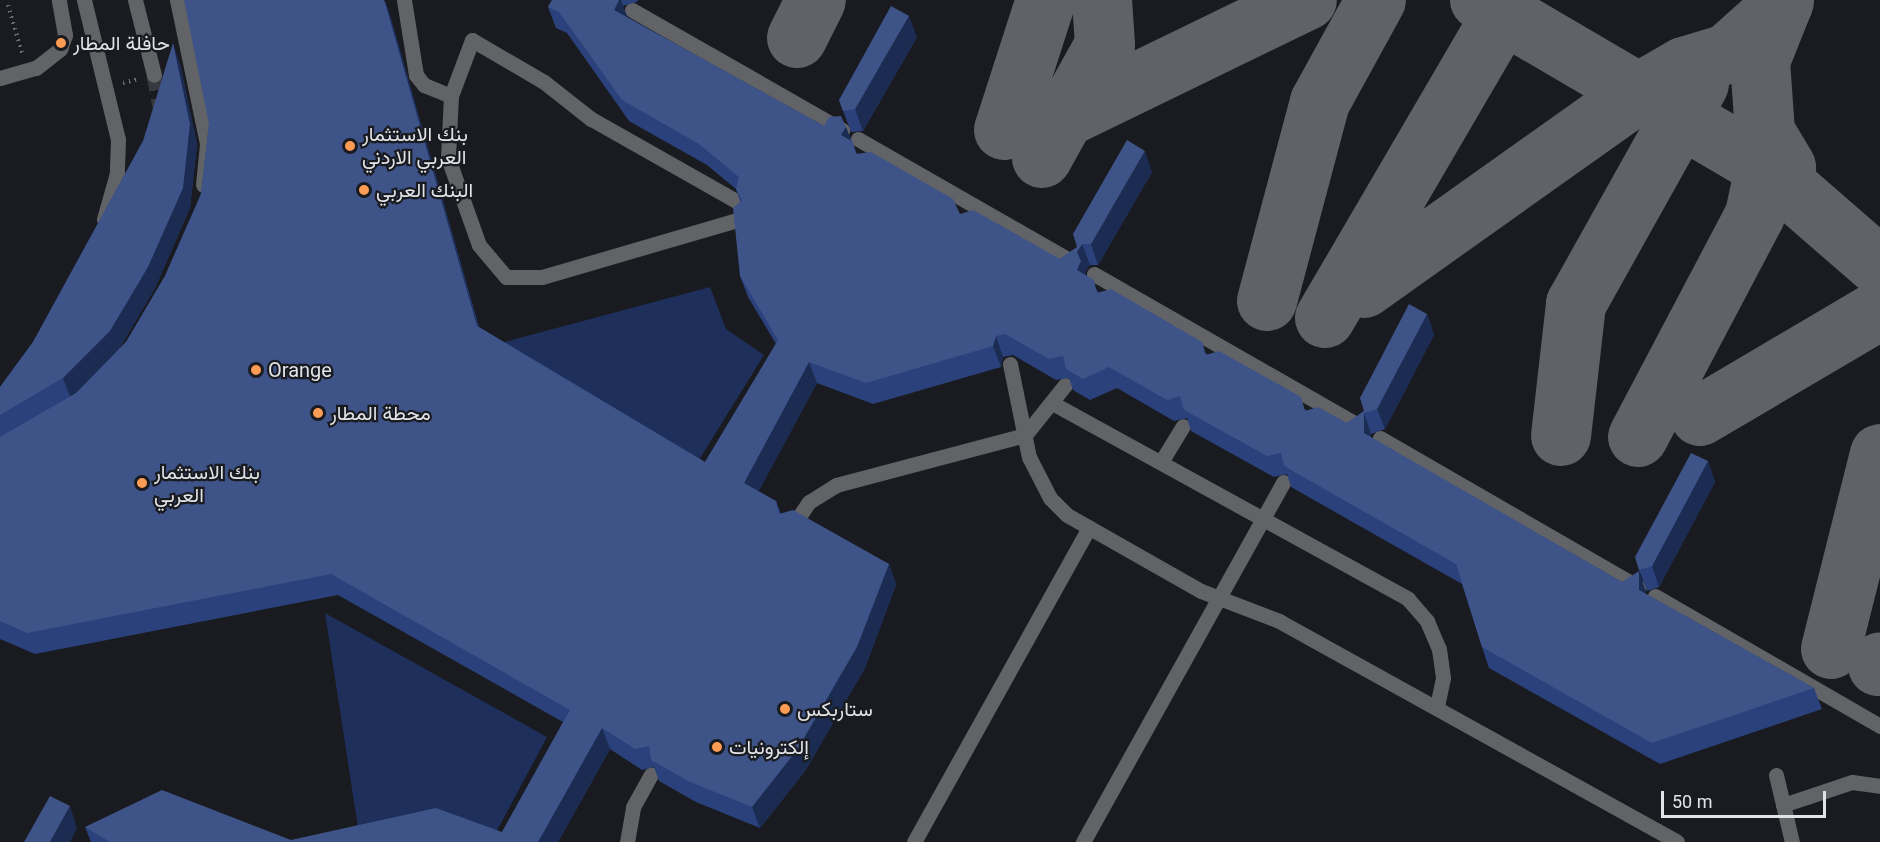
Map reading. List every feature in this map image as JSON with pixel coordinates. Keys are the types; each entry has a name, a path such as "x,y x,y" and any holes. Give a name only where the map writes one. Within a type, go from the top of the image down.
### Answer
{"lane":[{"path":"0,78 50,61 60,49 65,34 59,0"},
{"path":"84,0 107,86 118,139 117,173 98,231"},
{"path":"135,0 154,75"},
{"path":"177,0 192,52 207,144 201,200"},
{"path":"404,0 416,75 424,85 451,96"},
{"path":"633,10 842,130"},
{"path":"738,202 591,119 544,82 472,40 451,96 448,159 479,245 506,277 542,277 740,219"},
{"path":"858,139 1076,264"},
{"path":"869,167 890,157"},
{"path":"968,202 972,226"},
{"path":"1094,274 1363,428"},
{"path":"1110,306 1120,289"},
{"path":"1218,367 1228,350"},
{"path":"1010,364 1025,435 1038,478 1050,498 1089,527 1217,599 1279,621 1677,842"},
{"path":"792,527 809,502 836,485 1025,435 1054,404 1065,386"},
{"path":"1054,404 1263,517 1408,599 1427,621 1439,649 1443,678 1437,707"},
{"path":"1317,423 1327,407"},
{"path":"1161,462 1183,426"},
{"path":"1380,438 1638,586"},
{"path":"1083,842 1283,482"},
{"path":"914,842 1089,527"},
{"path":"1655,596 1880,726"},
{"path":"1776,775 1792,842"},
{"path":"627,842 633,807 651,776"},
{"path":"1783,805 1852,782 1880,786"}],"path":[{"path":"8,5 27,70"},
{"path":"107,86 154,75"}],"shaded area":[{"path":"710,287 726,329 764,355 694,468 493,345"},
{"path":"325,613 547,737 493,838 360,841"}],"building":[{"name":"محطة المطار","path":"184,0 384,0 477,326 705,462 778,340 740,276 733,208 742,200 736,189 739,177 699,144 622,100 559,12 548,7 552,0 619,0 614,10 824,126 829,117 841,116 846,127 841,135 853,142 856,154 871,152 953,199 960,214 973,210 1060,259 1077,247 1073,234 1127,140 1145,151 1091,244 1082,244 1077,252 1081,261 1077,270 1094,280 1097,293 1111,289 1202,342 1206,355 1219,351 1301,397 1305,411 1318,407 1347,423 1364,411 1360,398 1409,304 1427,314 1377,409 1364,413 1364,433 1622,582 1639,571 1639,590 1814,688 1652,743 1482,647 1456,564 1284,466 1281,453 1267,456 1184,410 1180,396 1167,400 1109,367 1083,379 1066,369 1063,356 1049,359 1005,334 996,336 993,346 866,383 809,362 744,483 776,501 779,514 793,510 889,564 857,647 797,750 752,807 688,781 651,760 649,746 635,749 602,728 538,842 110,842 85,827 162,790 291,840 436,808 502,832 570,710 331,574 27,633 0,621 0,437 76,393 126,342 165,276 201,194 209,124"},
{"path":"891,6 909,16 855,109 843,111 839,100"},
{"path":"173,43 190,124 183,188 148,267 110,331 63,378 0,415 0,387 33,342 143,141"},
{"path":"1691,453 1708,461 1652,566 1639,570 1635,557"},
{"path":"50,796 70,806 50,842 24,842"}],"taxiway":[{"path":"797,38 816,0"},
{"path":"1004,130 1046,0"},
{"path":"1042,158 1105,45 1102,0"},
{"path":"1064,118 1307,0"},
{"path":"1267,301 1320,102 1376,0"},
{"path":"1480,0 1765,167 1880,267"},
{"path":"1784,1 1760,61 1765,132 1786,167"},
{"path":"1364,288 1637,94 1684,67 1727,54 1783,4"},
{"path":"1325,318 1503,13"},
{"path":"1561,436 1576,304 1699,84"},
{"path":"1638,437 1755,215 1765,167 1765,132"},
{"path":"1700,416 1880,310"},
{"path":"1831,649 1880,454"},
{"path":"1878,666 1880,662"}],"tunnel":[{"path":"154,75 161,111"}],"place":[{"name":"حافلة المطار","path":"61,43"},
{"name":"بنك الاستثمار العربي الاردني","path":"350,146"},
{"name":"البنك العربي","path":"364,190"},
{"name":"Orange","path":"256,370"},
{"name":"محطة المطار","path":"318,413"},
{"name":"بنك الاستثمار العربي","path":"142,483"},
{"name":"ستاربكس","path":"785,709"},
{"name":"إلكترونيات","path":"717,747"}]}
